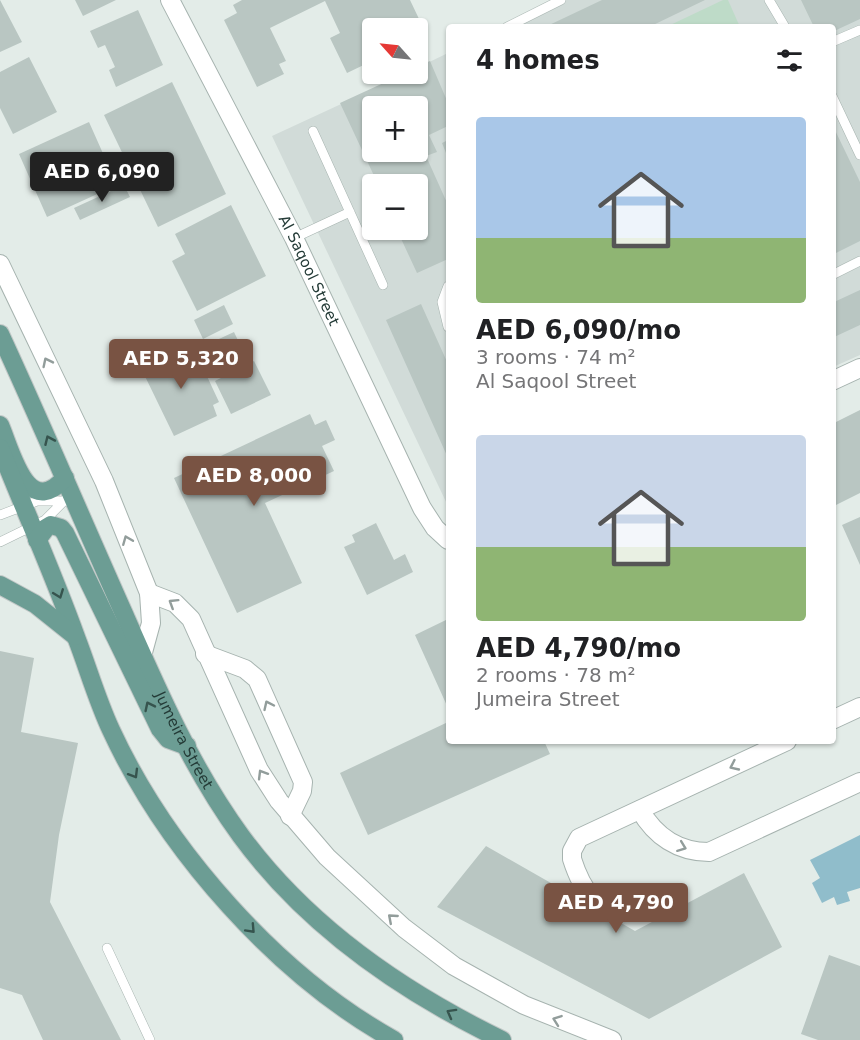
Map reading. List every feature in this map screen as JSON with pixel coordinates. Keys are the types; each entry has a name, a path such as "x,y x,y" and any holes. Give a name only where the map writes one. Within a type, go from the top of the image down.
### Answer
{"main road":[{"name":"Jumeira Street","path":"0,334 142,656 204,778 242,837 281,883 324,925 371,963 422,997 502,1040"},
{"path":"0,425 22,478 31,489 41,493 51,491 70,494"},
{"path":"0,448 77,638 96,692 129,766 197,866 264,943 303,977 389,1038"},
{"path":"34,533 51,525 61,528 65,533 160,729 168,739 187,746"},
{"path":"0,585 28,599 77,638"}],"street":[{"name":"Al Saqool Street","path":"170,0 294,238 422,508 435,528 446,538"},
{"path":"0,264 104,482 149,593 152,623 142,656"},
{"path":"836,379 860,368"},
{"path":"149,593 165,598 184,611 197,629 205,654 259,770 290,816 360,888 404,928 454,966 524,1005 612,1040"},
{"path":"205,654 244,669 257,679 303,782 302,791 290,816"},
{"path":"836,718 860,707"},
{"path":"630,902 623,906 607,908 592,900 574,866 572,851 579,838 781,744"},
{"path":"639,810 655,831 670,842 686,850 709,852 860,782"}],"lane":[{"path":"513,24 561,0"},
{"path":"769,0 783,24"},
{"path":"836,40 860,30"},
{"path":"836,104 860,154"},
{"path":"313,131 383,285"},
{"path":"294,238 350,212"},
{"path":"836,273 860,261"},
{"path":"446,291 442,302 446,319"},
{"path":"0,515 23,505 70,494"},
{"path":"0,542 34,533 70,494"},
{"path":"107,948 150,1040"}],"shaded area":[{"path":"563,0 860,0 860,355 836,366 836,24 511,24"},
{"path":"446,54 446,502 272,136 384,84 428,84 428,63"}],"green space":[{"path":"723,0 728,0 739,24 672,24"}],"water":[{"path":"860,835 860,888 847,892 850,901 837,905 834,897 822,903 812,883 820,878 810,860"}],"building":[{"path":"0,0 22,42 0,52"},
{"path":"75,0 116,0 83,16"},
{"path":"242,0 410,0 419,18 362,18 362,66 347,73 330,38 340,33 325,1 270,28 286,61 279,64 284,74 257,87 224,20 237,13 233,5"},
{"path":"602,0 705,0 655,24 551,24"},
{"path":"801,0 860,0 860,19 836,30 836,24 813,24"},
{"path":"138,10 163,65 116,87 109,70 115,67 105,45 98,48 90,31"},
{"path":"29,57 57,112 13,134 0,108 0,72"},
{"path":"430,61 446,98 446,127 429,135 437,152 428,155 428,96 362,96 362,150 340,103 381,84 428,84 428,62"},
{"path":"172,82 226,194 158,227 104,115"},
{"path":"89,122 117,185 47,217 19,154"},
{"path":"836,132 860,182 860,241 836,253"},
{"path":"446,141 446,153 442,143"},
{"path":"428,160 446,201 446,260 417,273 402,240 428,240 428,174 373,174 368,162"},
{"path":"124,185 130,197 80,220 74,208"},
{"path":"231,205 266,276 197,311 172,261 185,254 175,234"},
{"path":"860,290 860,325 836,336 836,301"},
{"path":"421,304 446,360 446,454 386,320"},
{"path":"224,305 233,324 203,339 194,320"},
{"path":"234,332 244,353 216,366 206,345"},
{"path":"183,345 190,361 198,357 219,402 213,405 217,416 174,436 140,366"},
{"path":"254,361 271,395 231,414 215,381"},
{"path":"860,410 860,493 836,505 836,422"},
{"path":"310,414 315,425 326,420 335,440 322,446 334,471 265,503 302,583 237,613 174,478"},
{"path":"860,517 860,565 842,525"},
{"path":"376,523 394,560 405,554 413,572 367,595 344,547 355,542 352,535"},
{"path":"446,620 446,704 415,635"},
{"path":"0,651 34,658 21,732 78,743 59,835 50,902 121,1040 43,1040 22,995 0,988"},
{"path":"446,723 446,744 545,744 550,754 368,835 340,773"},
{"path":"486,846 635,931 744,873 782,947 649,1019 437,907"},
{"path":"829,955 860,966 860,1040 818,1040 801,1034"}]}
